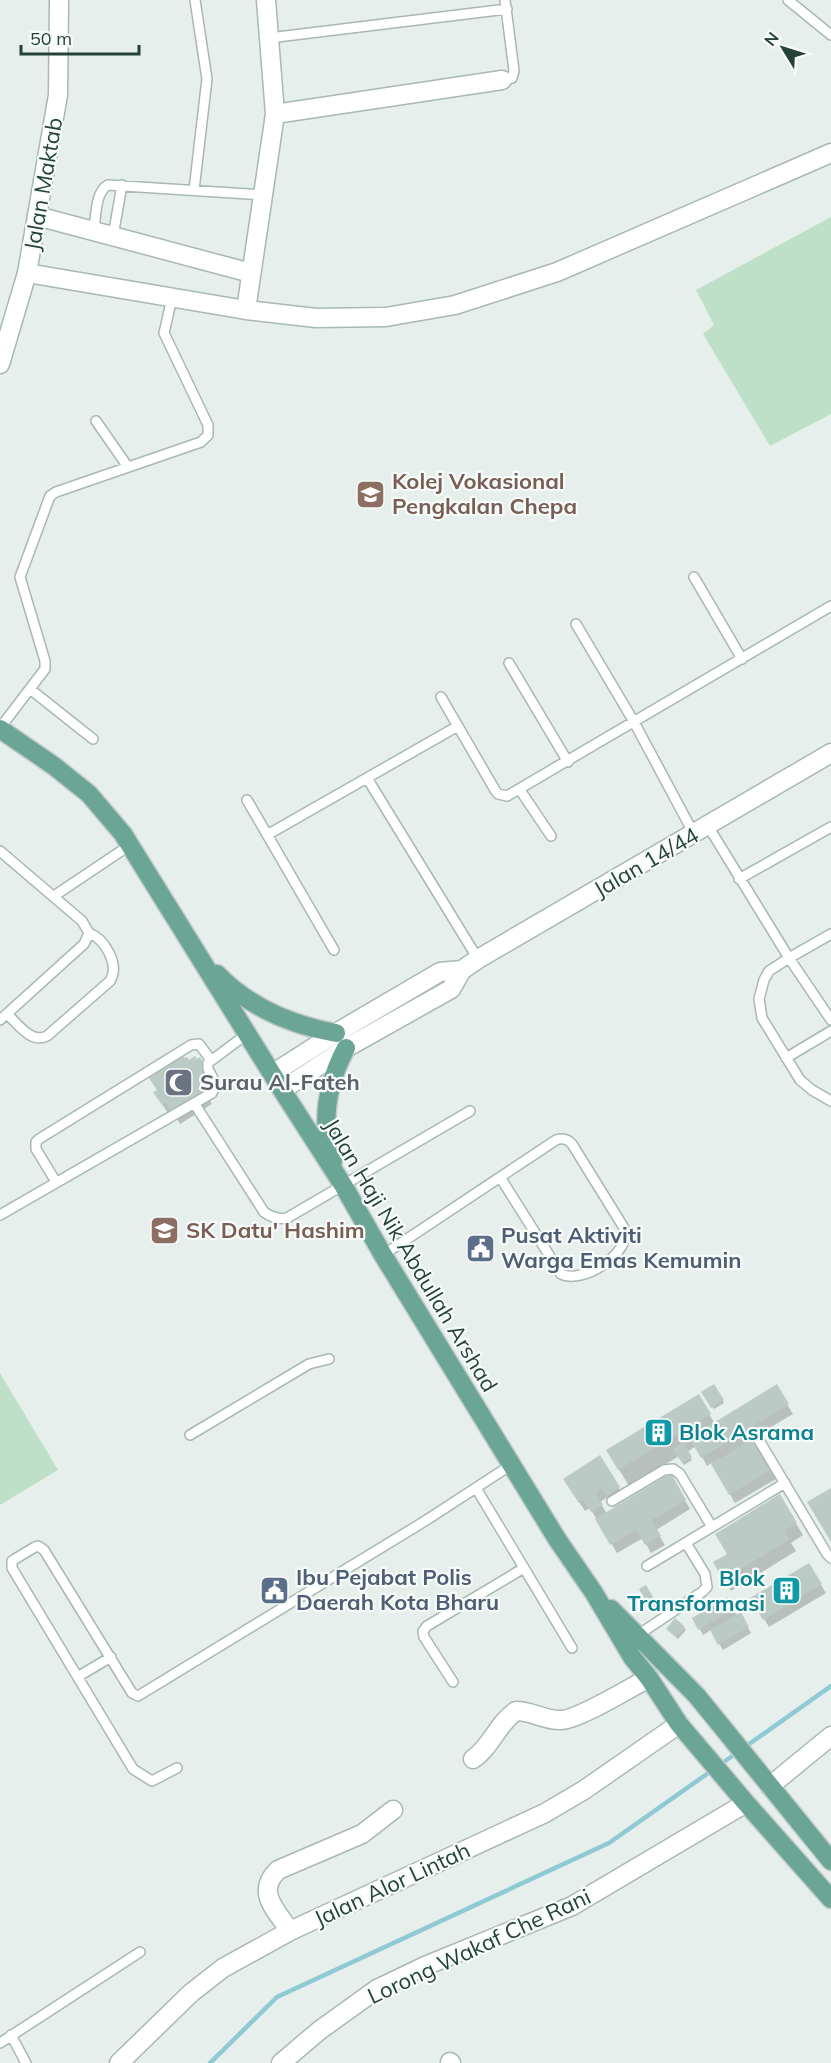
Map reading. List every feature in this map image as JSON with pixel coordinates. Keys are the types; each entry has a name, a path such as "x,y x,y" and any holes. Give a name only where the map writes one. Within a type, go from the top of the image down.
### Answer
{"main road":[{"name":"Jalan Haji Nik Abdullah Arshad","path":"0,728 89,794 115,823 343,1185 511,1465 594,1593 632,1657 683,1728 831,1899"},
{"path":"188,938 222,980 251,1002 283,1019 318,1030 341,1041 331,1081 326,1116 330,1152 343,1185"},
{"name":"Jalan Haji Nik Abdullah Arshad","path":"594,1593 638,1635 710,1713 831,1861"}],"street":[{"name":"Jalan Maktab","path":"0,364 27,273 58,95 60,0"},
{"path":"246,310 274,114 266,0"},
{"path":"274,114 502,80"},
{"path":"27,273 246,310 316,318 386,317 455,305 557,272 831,153"},
{"path":"37,216 251,273"},
{"name":"Jalan 14/44","path":"277,1082 341,1041 451,989 462,970 478,959 831,753"},
{"path":"473,1759 480,1755 507,1719 516,1711 530,1712 555,1720 571,1719 649,1678"},
{"name":"Jalan Alor Lintah","path":"118,2063 191,1993 223,1968 290,1932 544,1813 683,1728"},
{"path":"770,1786 831,1736"},
{"name":"Lorong Wakaf Che Rani","path":"281,2063 320,2030 378,1989 425,1966 572,1906 746,1803"},
{"path":"290,1932 270,1902 267,1888 270,1878 278,1870 362,1834 393,1810"}],"lane":[{"path":"194,190 207,79 195,0"},
{"path":"788,0 831,35"},
{"path":"269,38 506,5 514,71 512,78 502,80"},
{"path":"94,230 102,190 108,184 262,195"},
{"path":"113,236 122,185"},
{"path":"0,728 46,665 20,576 49,499 56,492 201,442 208,435 208,425 164,333 172,298"},
{"path":"96,421 128,467"},
{"path":"694,577 742,659"},
{"path":"441,697 498,794 507,796 831,606"},
{"path":"576,624 701,830 739,879 831,1020"},
{"path":"509,663 568,762"},
{"path":"30,689 93,739"},
{"path":"267,835 458,726"},
{"path":"367,778 478,959"},
{"path":"520,790 550,836"},
{"path":"247,800 334,950"},
{"path":"739,879 831,827"},
{"path":"54,896 130,845"},
{"path":"0,851 82,921 89,933 100,939 112,959 114,975 110,981 41,1040 29,1035 4,1017 84,944 89,933"},
{"path":"831,934 770,971 760,989 759,999 762,1018 804,1084 831,1101"},
{"path":"786,1058 831,1031"},
{"path":"0,1215 215,1089 215,1080 207,1066 211,1060 247,1035"},
{"path":"56,1182 36,1149 36,1142 39,1139 191,1045 199,1044 211,1060"},
{"path":"194,1103 264,1212 270,1216 287,1218 470,1110"},
{"path":"383,1255 500,1177 560,1138 569,1140 624,1228 626,1235 619,1252 581,1276 568,1277 561,1274 500,1177"},
{"path":"190,1435 309,1364 329,1359"},
{"path":"757,1437 831,1558"},
{"path":"177,1768 152,1781 135,1771 12,1568 12,1561 15,1558 38,1546 44,1550 132,1693 141,1695 511,1465"},
{"path":"612,1501 664,1470 673,1469 680,1474 712,1527"},
{"path":"646,1566 785,1483"},
{"path":"476,1488 572,1648"},
{"path":"638,1635 707,1587 705,1574 686,1543"},
{"path":"453,1682 424,1637 423,1631 427,1626 524,1568"},
{"path":"79,1676 111,1658"},
{"path":"0,2043 140,1952"},
{"path":"11,2036 26,2063"}],"green space":[{"path":"831,217 831,414 770,446 703,334 714,325 696,290"},
{"path":"0,1373 58,1470 0,1505"}],"building":[{"name":"Surau Al-Fateh","path":"183,1056 189,1060 195,1056 197,1059 200,1057 209,1072 210,1080 202,1085 206,1091 172,1113 166,1103 162,1105 153,1092 157,1090 149,1078"},
{"path":"714,1384 724,1400 711,1408 701,1392"},
{"path":"777,1384 789,1404 701,1458 689,1438"},
{"name":"Blok Asrama","path":"699,1394 711,1414 618,1470 606,1450"},
{"path":"754,1438 772,1469 729,1495 711,1464"},
{"path":"683,1442 692,1457 682,1463 673,1449"},
{"path":"600,1455 620,1487 607,1496 602,1488 596,1493 603,1505 591,1512 583,1500 579,1503 563,1479"},
{"path":"671,1473 686,1500 652,1520 661,1536 645,1545 636,1530 610,1545 595,1519"},
{"path":"831,1488 831,1542 807,1502"},
{"path":"780,1494 797,1523 785,1530 790,1539 723,1580 713,1562 727,1554 715,1534"},
{"name":"Blok Transformasi","path":"809,1563 822,1584 763,1620 750,1598"},
{"path":"646,1585 660,1609 653,1613 639,1589"},
{"path":"728,1597 734,1609 698,1630 692,1618"},
{"path":"741,1612 749,1627 718,1645 710,1630"},
{"path":"675,1618 685,1627 676,1637 666,1629"}],"waterway":[{"path":"745,1747 831,1686"},
{"path":"721,1764 738,1752"},
{"path":"210,2063 277,1997 609,1843 714,1769"}],"place":[{"name":"Kolej Vokasional Pengkalan Chepa","path":"371,494"},
{"name":"Surau Al-Fateh","path":"179,1082"},
{"name":"SK Datu' Hashim","path":"165,1230"},
{"name":"Pusat Aktiviti Warga Emas Kemumin","path":"480,1248"},
{"name":"Blok Asrama","path":"658,1432"},
{"name":"Ibu Pejabat Polis Daerah Kota Bharu","path":"275,1590"},
{"name":"Blok Transformasi","path":"786,1591"}]}
